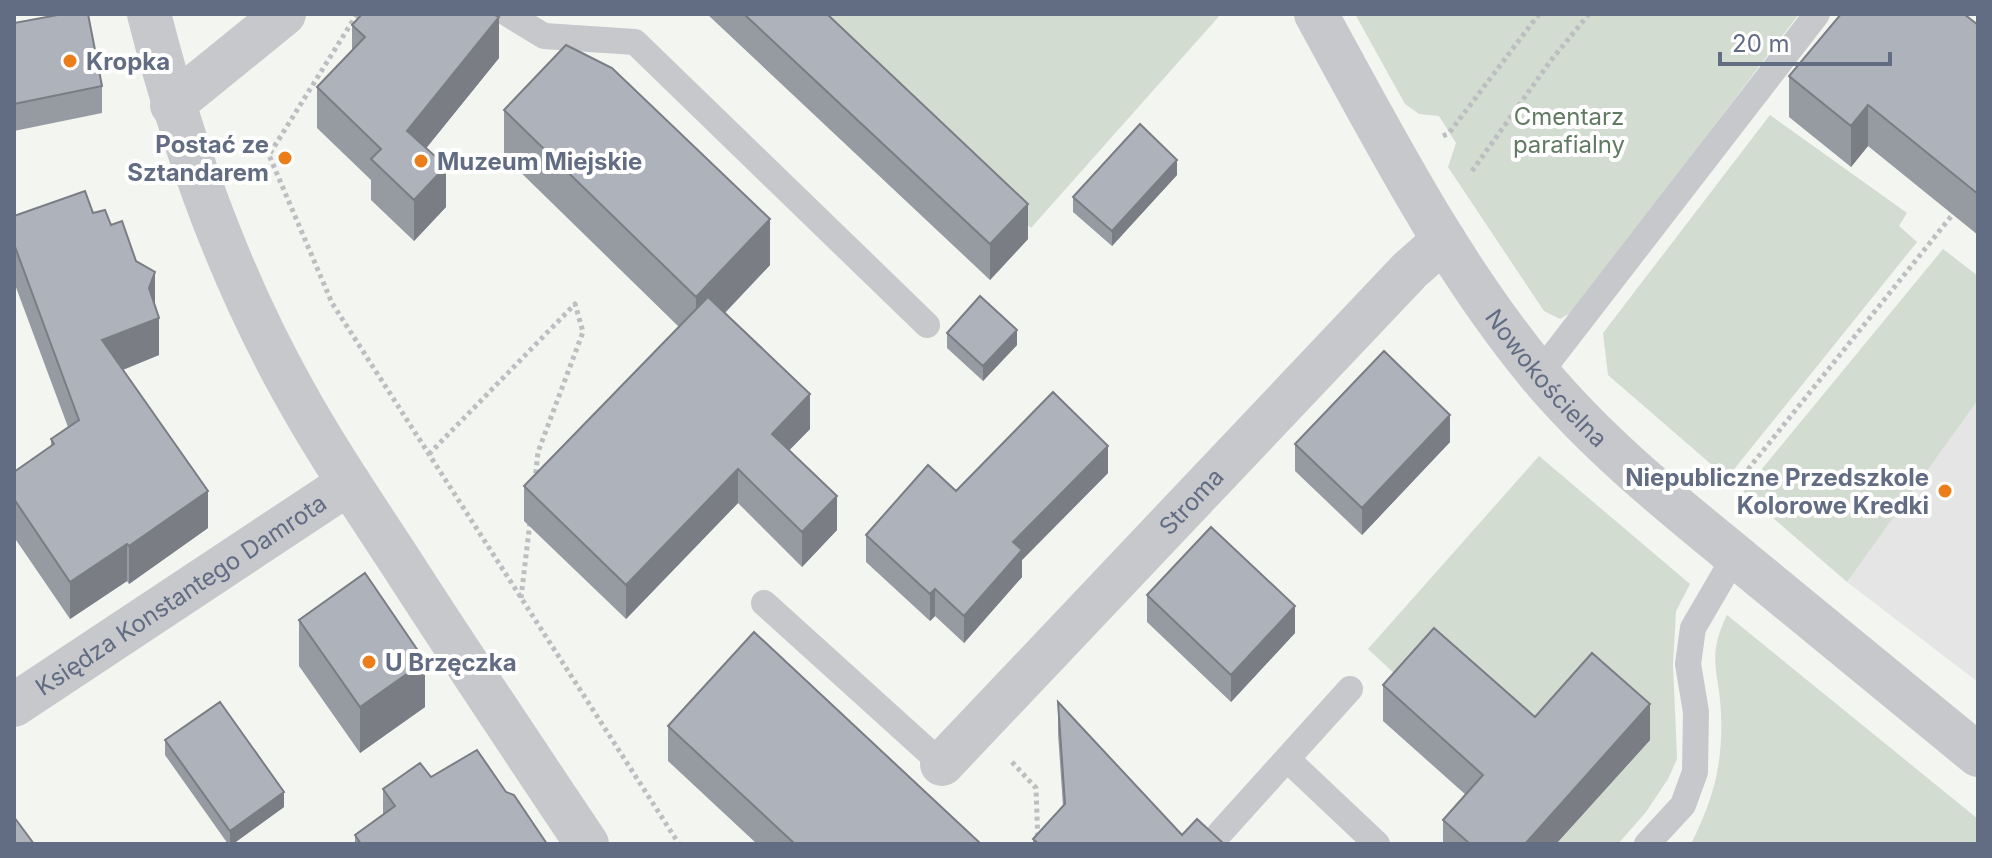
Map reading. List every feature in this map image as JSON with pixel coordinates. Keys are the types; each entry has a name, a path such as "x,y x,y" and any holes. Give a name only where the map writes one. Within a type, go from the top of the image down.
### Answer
{"street":[{"name":"Księdza Konstantego Damrota","path":"149,14 172,105 237,276 293,391 349,483 587,844"},
{"path":"172,105 284,14"},
{"name":"Nowokościelna","path":"1316,14 1396,161 1444,240 1539,374 1596,437 1701,528 1978,755"},
{"name":"Stroma","path":"942,764 1410,270 1444,240"},
{"name":"Księdza Konstantego Damrota","path":"14,705 349,483"}],"lane":[{"path":"508,14 544,36 635,42 927,325"},
{"path":"1539,374 1817,14"},
{"path":"1647,844 1683,805 1695,772 1696,712 1688,664 1693,628 1735,556"},
{"path":"764,603 942,764"},
{"path":"1220,833 1350,689"},
{"path":"1287,759 1377,844"}],"path":[{"path":"357,14 269,155 332,303 679,844"},
{"path":"1396,161 1449,133 1539,14"},
{"path":"1472,171 1552,59 1589,14"},
{"path":"1701,528 1953,214"},
{"path":"429,454 575,304 583,332 538,452 535,481"},
{"path":"521,598 532,511"},
{"path":"979,726 1036,788 1038,844"}],"shaded area":[{"name":"Niepubliczne Przedszkole Kolorowe Kredki","path":"1978,400 1978,682 1847,582"}],"green space":[{"path":"805,14 1221,14 1031,228"},
{"name":"Cmentarz parafialny","path":"1355,14 1799,14 1574,311 1560,319 1544,311 1448,167 1456,143 1439,116 1419,114 1405,104"},
{"path":"1770,115 1907,213 1899,226 1917,242 1727,478 1608,375 1603,333"},
{"path":"1943,249 1978,276 1978,400 1847,582 1743,492"},
{"path":"1539,456 1690,584 1676,611 1673,664 1677,759 1646,812 1618,844 1556,844 1535,753 1412,690 1368,649"},
{"path":"1727,615 1978,819 1978,844 1691,844 1706,811 1718,765 1721,712 1715,654"}],"building":[{"path":"63,14 88,14 102,86 14,104 14,23"},
{"path":"362,14 493,14 499,17 407,131 446,166 414,200 371,159 381,149 317,87 365,37 352,25"},
{"path":"744,14 827,14 1028,204 990,244"},
{"path":"1841,14 1964,14 1978,25 1978,194 1868,105 1851,126 1789,76"},
{"path":"566,45 612,68 770,219 696,297 504,110"},
{"path":"1140,124 1177,160 1112,231 1073,197"},
{"path":"85,191 93,213 105,210 111,225 122,221 136,261 155,272 149,288 159,318 102,340 208,491 129,546 127,544 70,582 14,499 14,472 54,444 51,439 79,420 14,244 14,216"},
{"path":"980,296 1017,330 983,366 947,333"},
{"path":"708,297 810,394 772,434 837,496 802,532 738,469 626,585 524,486"},
{"path":"1384,351 1450,415 1362,508 1295,444"},
{"path":"1053,392 1108,446 1013,542 1022,550 964,616 935,589 930,594 866,535 928,465 956,491"},
{"path":"1211,527 1295,606 1231,675 1147,595"},
{"path":"365,573 425,661 360,707 299,620"},
{"path":"1434,628 1535,717 1592,653 1650,704 1525,844 1470,844 1443,820 1483,775 1383,685"},
{"path":"754,632 981,844 795,844 668,726"},
{"path":"220,702 284,792 230,831 165,740"},
{"path":"1058,702 1182,835 1197,819 1224,844 1039,844 1033,839 1065,804"},
{"path":"477,750 506,792 514,795 547,844 361,844 355,835 395,806 383,789 420,763 431,777"},
{"path":"14,817 34,844 14,844"}],"place":[{"name":"Kropka","path":"70,61"},
{"name":"Postać ze Sztandarem","path":"285,158"},
{"name":"Muzeum Miejskie","path":"421,161"},
{"name":"Niepubliczne Przedszkole Kolorowe Kredki","path":"1945,491"},
{"name":"U Brzęczka","path":"369,662"}]}
